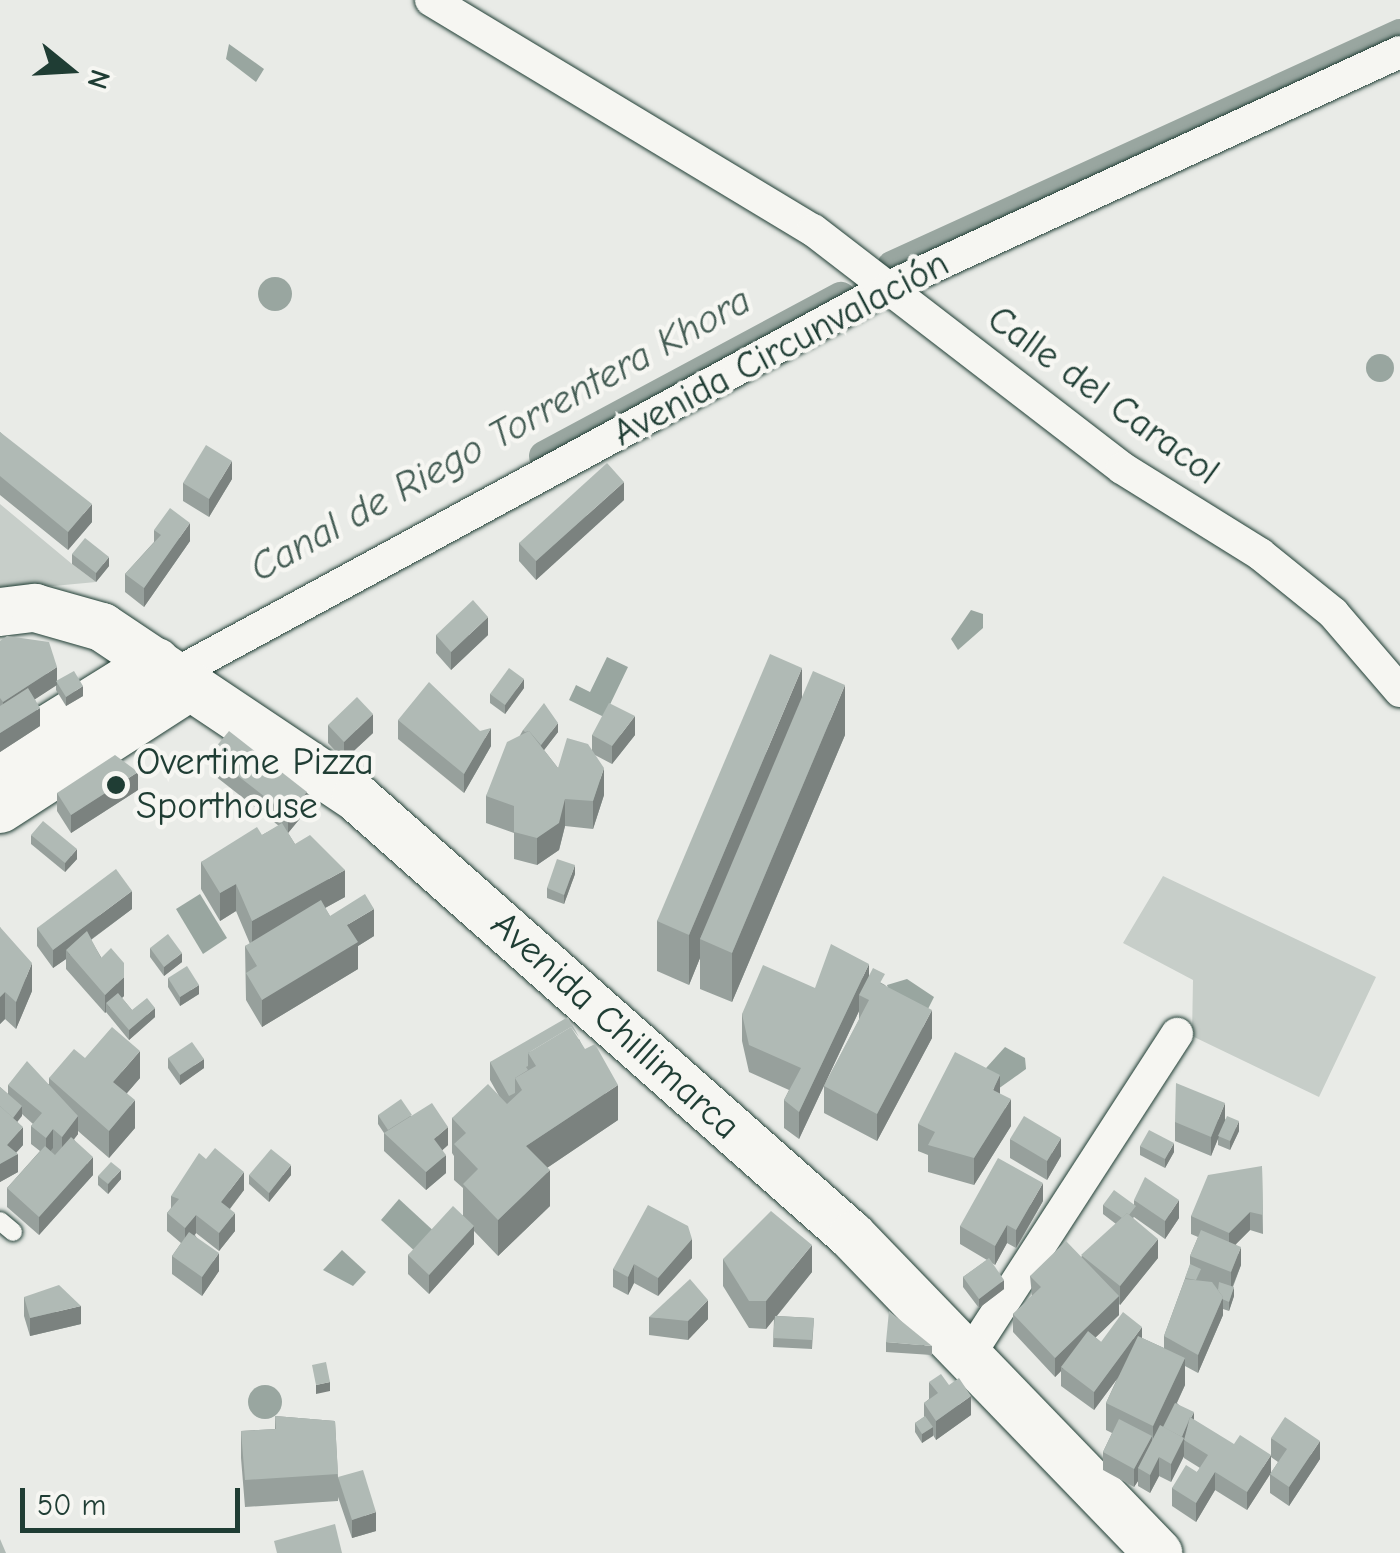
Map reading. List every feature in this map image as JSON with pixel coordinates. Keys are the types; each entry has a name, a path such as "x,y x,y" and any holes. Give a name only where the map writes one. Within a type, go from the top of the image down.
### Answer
{"street":[{"name":"Calle del Caracol","path":"431,0 814,230 1122,468 1275,566 1334,612 1400,692"},
{"name":"Avenida Circunvalación","path":"0,759 174,674 889,288 1400,52"},
{"name":"Avenida Chillimarca","path":"0,612 68,614 174,674 400,834 852,1236 1158,1553"},
{"name":"Avenida Circunvalación","path":"0,809 174,674"},
{"path":"968,1357 1177,1034"}],"shaded area":[{"path":"229,44 264,69 256,82 226,59"},
{"path":"275,277 287,282 292,294 287,306 275,311 263,306 258,294 263,282"},
{"path":"1380,354 1390,358 1394,368 1390,378 1380,382 1370,378 1366,368 1370,358"},
{"path":"0,504 72,564 96,582 0,591"},
{"path":"971,610 983,614 983,628 958,650 951,639"},
{"path":"607,657 628,667 604,717 569,700 576,685 590,692"},
{"path":"1163,876 1376,977 1319,1097 1192,1036 1193,980 1123,943"},
{"path":"200,894 227,938 203,954 176,909"},
{"path":"907,979 934,997 924,1017 893,1004 887,985"},
{"path":"1005,1047 1025,1058 1026,1069 998,1089 977,1078"},
{"path":"399,1199 438,1235 419,1255 381,1220"},
{"path":"342,1250 366,1272 353,1286 323,1270"},
{"path":"265,1385 277,1390 282,1402 277,1414 265,1419 253,1414 248,1402 253,1390"}],"building":[{"path":"0,432 92,504 68,532 0,476"},
{"path":"206,445 232,461 209,499 183,483"},
{"path":"607,463 624,482 536,561 519,543"},
{"path":"170,508 190,523 144,588 125,574 161,535 154,530"},
{"path":"85,538 109,557 96,573 72,554"},
{"path":"473,600 488,617 451,652 436,635"},
{"path":"7,636 49,642 57,667 3,702 0,641"},
{"path":"770,654 802,668 689,935 657,921"},
{"path":"509,668 524,679 505,705 490,694"},
{"path":"74,671 83,686 66,697 56,681"},
{"path":"813,671 845,685 732,953 700,939"},
{"path":"429,682 480,731 491,728 464,774 398,720"},
{"path":"28,688 40,708 0,733 0,706"},
{"path":"357,697 373,714 344,742 328,725"},
{"path":"544,703 558,723 541,745 529,731 523,730"},
{"path":"609,703 635,716 612,746 592,735"},
{"path":"229,731 307,792 288,815 210,754"},
{"path":"529,731 558,768 567,738 588,744 604,768 593,801 565,799 559,823 537,838 514,832 514,806 486,796 507,742"},
{"path":"115,755 138,772 71,815 57,793"},
{"path":"43,821 77,849 65,863 31,835"},
{"path":"282,823 295,844 310,835 345,870 252,921 236,884 220,893 201,862 257,827 262,835"},
{"path":"557,859 575,865 564,895 547,888"},
{"path":"116,869 132,891 53,950 37,928"},
{"path":"365,894 374,909 347,925 358,942 262,1000 246,973 257,966 245,946 321,900 330,916"},
{"path":"0,927 32,963 16,1002 5,992 0,997"},
{"path":"87,931 101,958 111,948 124,963 124,977 105,995 66,950"},
{"path":"168,934 182,953 164,967 150,948"},
{"path":"831,944 869,964 799,1112 784,1100 801,1068 749,1045 742,1014 763,965 815,988"},
{"path":"187,966 199,985 180,997 168,978"},
{"path":"873,968 885,974 880,983 932,1010 877,1114 824,1086 869,1000 859,995"},
{"path":"118,993 132,1010 147,998 155,1008 129,1030 106,1003"},
{"path":"568,1017 579,1037 571,1027 528,1053 528,1070 515,1078 515,1093 509,1096 490,1062"},
{"path":"112,1027 140,1051 113,1082 135,1100 109,1131 49,1078 74,1049 85,1058"},
{"path":"571,1027 585,1049 595,1044 618,1085 526,1146 550,1170 498,1220 463,1184 478,1169 454,1144 466,1133 452,1118 488,1084 507,1104 522,1090 515,1078 536,1066 528,1053"},
{"path":"192,1042 204,1059 180,1075 168,1058"},
{"path":"955,1052 1000,1075 993,1090 1011,1099 974,1158 928,1145 935,1132 918,1124"},
{"path":"27,1061 78,1116 62,1137 53,1129 46,1138 31,1126 42,1113 8,1085"},
{"path":"1176,1083 1225,1103 1211,1137 1175,1122"},
{"path":"0,1087 22,1106 13,1118 0,1106"},
{"path":"401,1099 412,1115 388,1130 378,1115"},
{"path":"432,1103 448,1127 434,1139 446,1155 426,1172 384,1133"},
{"path":"0,1106 23,1127 7,1145 18,1154 0,1164"},
{"path":"1024,1116 1061,1138 1047,1161 1010,1139"},
{"path":"1227,1116 1239,1121 1230,1141 1218,1136"},
{"path":"1149,1130 1174,1143 1165,1159 1140,1146"},
{"path":"71,1137 93,1157 39,1217 7,1188 45,1146 55,1155"},
{"path":"215,1148 244,1172 221,1202 235,1213 219,1233 196,1215 185,1228 167,1213 179,1199 171,1196 199,1153 206,1159"},
{"path":"271,1149 291,1165 269,1193 249,1175"},
{"path":"998,1158 1043,1183 1016,1230 1007,1225 995,1246 960,1226"},
{"path":"111,1162 121,1170 108,1184 98,1176"},
{"path":"1262,1166 1263,1215 1250,1212 1229,1233 1191,1216 1208,1175"},
{"path":"1145,1177 1179,1200 1165,1221 1134,1200"},
{"path":"1114,1190 1136,1206 1129,1215 1122,1218 1103,1205"},
{"path":"648,1205 688,1226 692,1239 658,1278 634,1264 628,1277 613,1269"},
{"path":"453,1206 474,1226 429,1275 408,1255"},
{"path":"771,1211 812,1245 766,1301 749,1301 723,1259"},
{"path":"1127,1213 1158,1239 1120,1286 1081,1255"},
{"path":"1201,1230 1241,1247 1231,1272 1190,1256"},
{"path":"189,1232 219,1253 202,1277 172,1256"},
{"path":"1066,1241 1119,1296 1055,1358 1013,1314 1041,1287 1030,1276"},
{"path":"989,1258 1004,1280 979,1299 963,1277"},
{"path":"1190,1264 1201,1269 1196,1280 1185,1278"},
{"path":"690,1279 708,1300 688,1321 649,1317"},
{"path":"1185,1279 1212,1282 1223,1297 1198,1355 1164,1336"},
{"path":"1219,1282 1234,1287 1229,1302 1222,1299"},
{"path":"59,1285 81,1306 30,1318 24,1297"},
{"path":"889,1311 932,1346 886,1342"},
{"path":"1123,1312 1142,1327 1094,1392 1061,1367 1088,1331 1101,1342"},
{"path":"775,1316 814,1318 812,1340 773,1338"},
{"path":"1138,1336 1185,1358 1153,1426 1106,1403"},
{"path":"326,1362 330,1382 316,1385 312,1365"},
{"path":"941,1374 949,1385 959,1378 971,1396 936,1421 924,1403 938,1393 929,1382"},
{"path":"1175,1403 1194,1412 1182,1437 1163,1427"},
{"path":"275,1416 335,1421 338,1474 245,1480 241,1431 276,1429"},
{"path":"925,1416 933,1427 922,1434 915,1423"},
{"path":"1190,1417 1234,1444 1240,1435 1271,1455 1247,1492 1215,1472 1196,1503 1172,1488 1186,1465 1197,1472 1208,1455 1184,1440"},
{"path":"1285,1417 1320,1441 1289,1487 1270,1474 1287,1449 1271,1438"},
{"path":"1119,1419 1152,1436 1134,1469 1103,1452"},
{"path":"1160,1425 1184,1438 1171,1464 1159,1457 1150,1475 1138,1468"},
{"path":"363,1470 376,1512 352,1520 338,1477"},
{"path":"335,1524 342,1553 277,1553 274,1541"}],"waterway":[{"name":"Canal de Riego Torrentera Khora","path":"892,266 1400,34"},
{"name":"Canal de Riego Torrentera Khora","path":"544,456 841,297"}],"place":[{"name":"Overtime Pizza Sporthouse","path":"116,785"}]}
